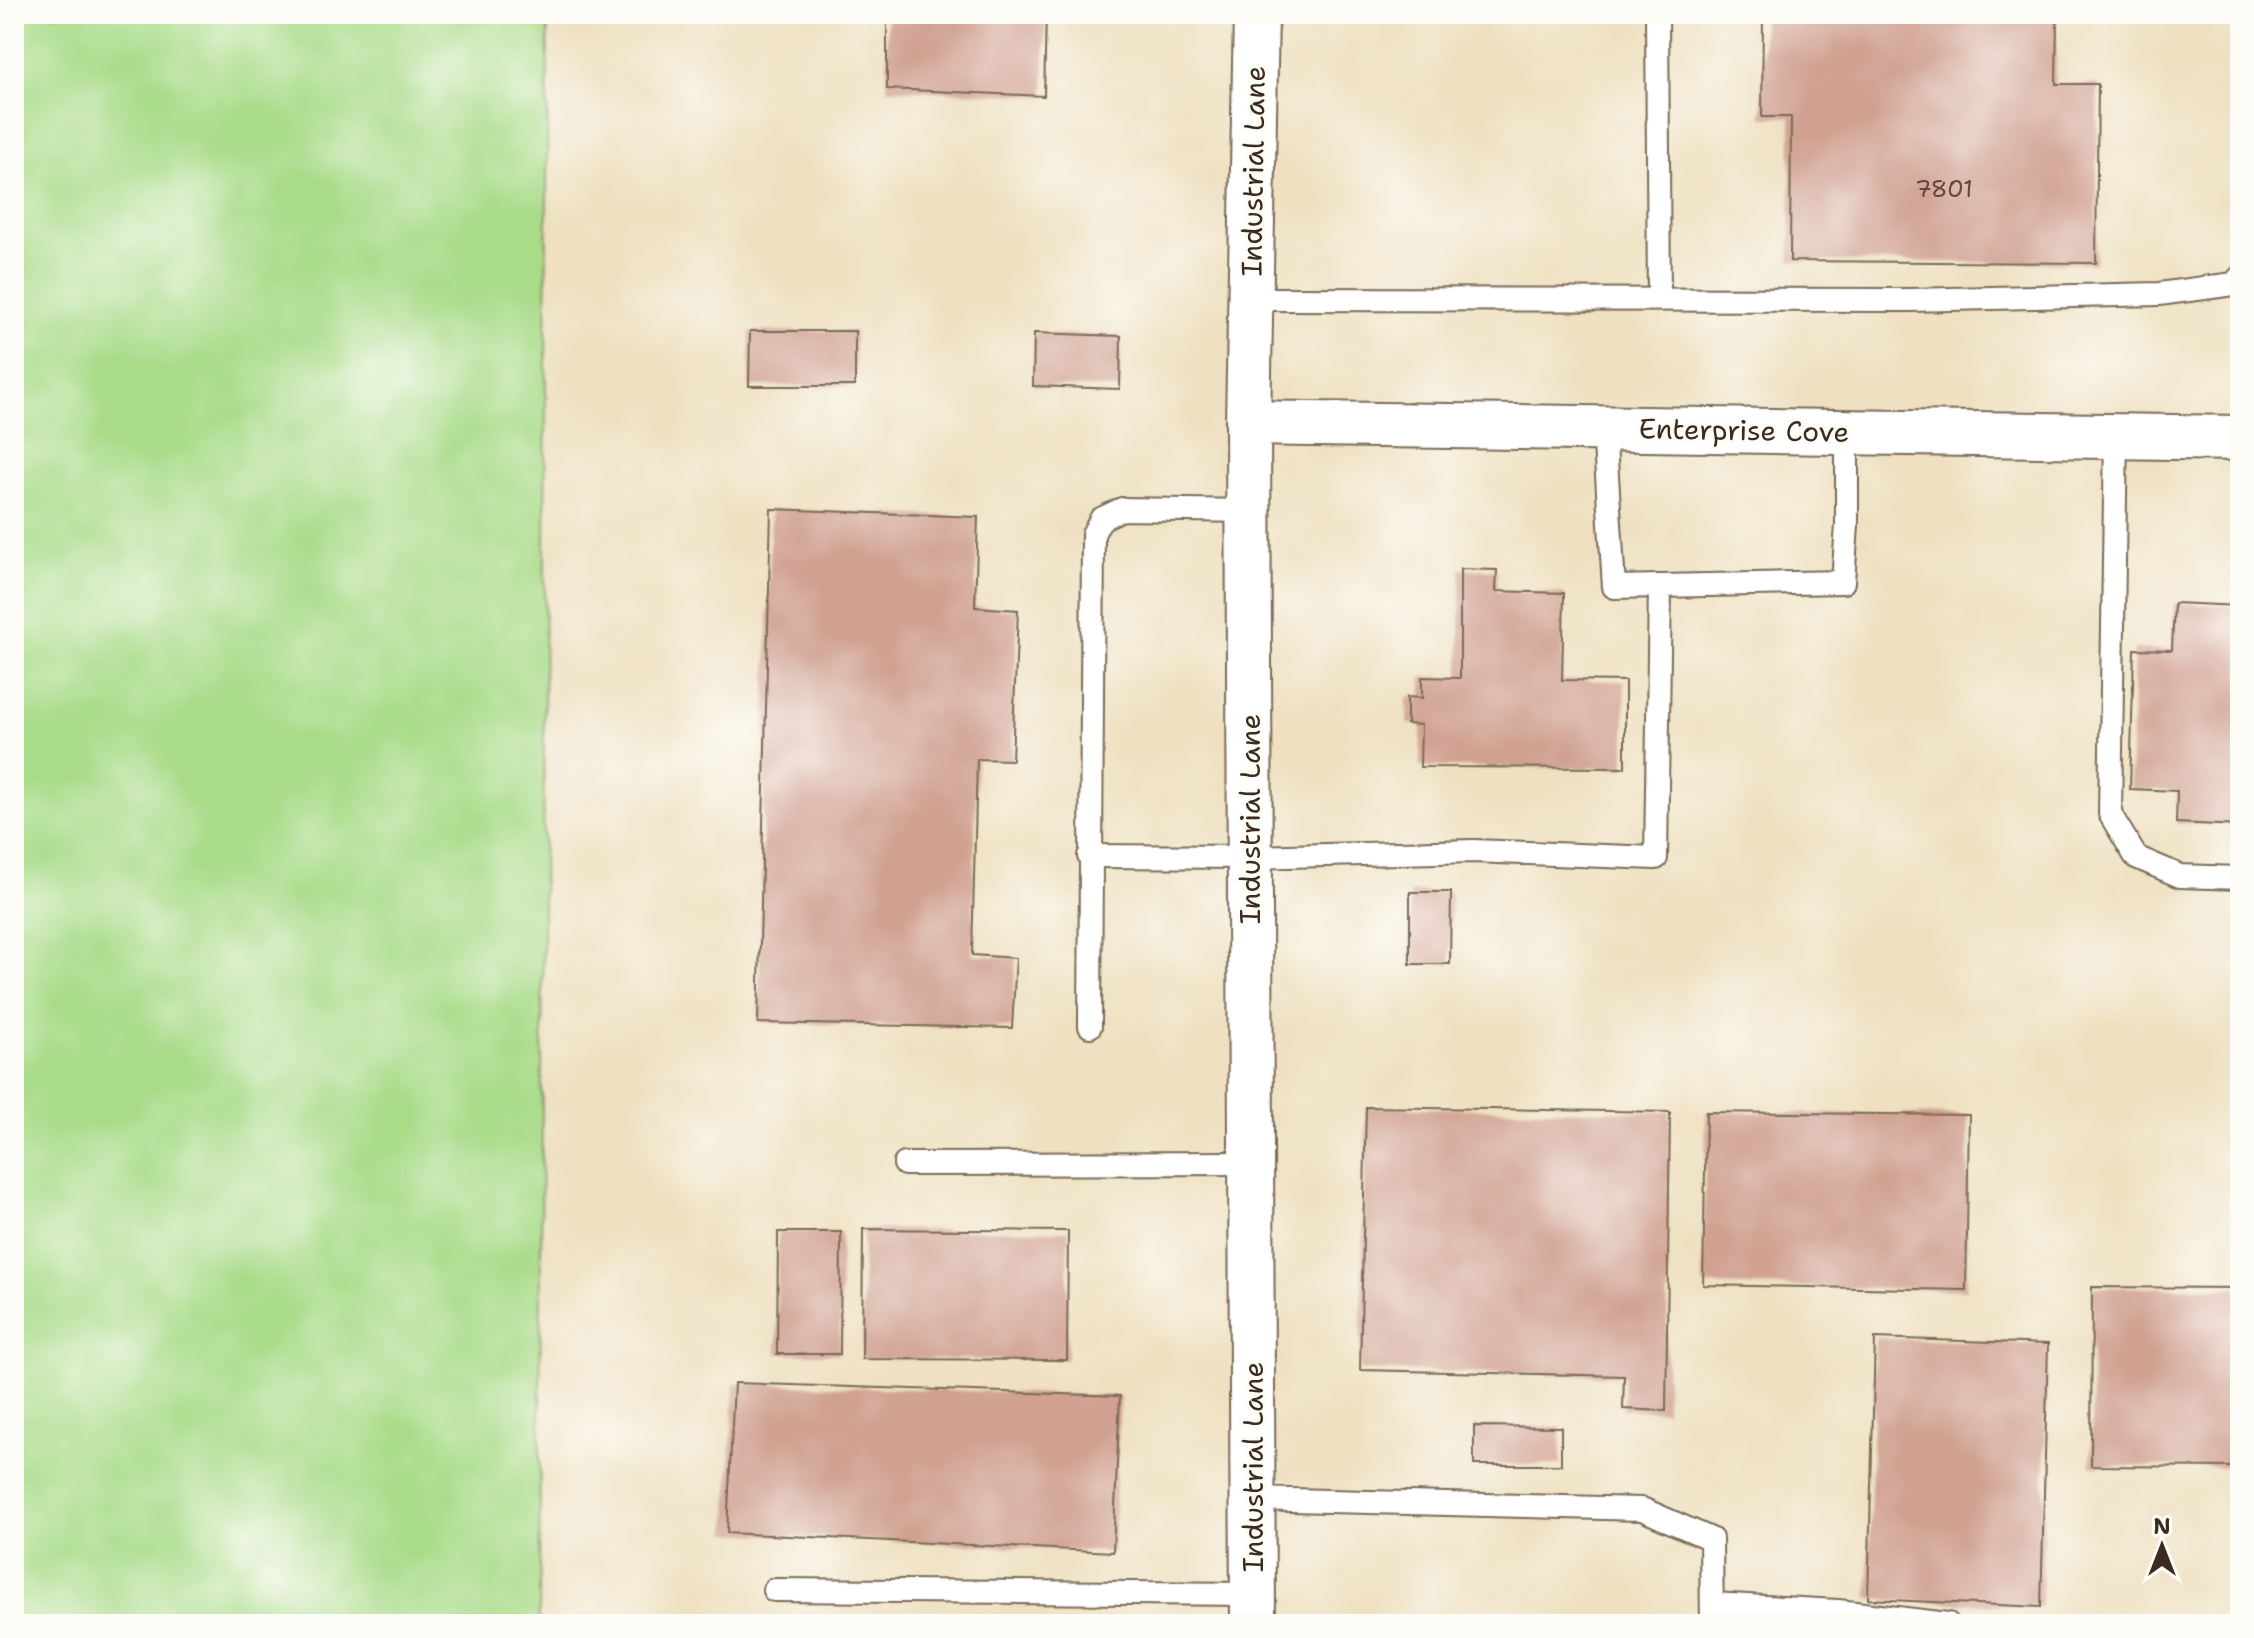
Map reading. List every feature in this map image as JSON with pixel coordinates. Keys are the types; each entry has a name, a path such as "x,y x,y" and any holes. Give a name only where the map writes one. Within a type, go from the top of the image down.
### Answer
{"street":[{"name":"Industrial Lane","path":"1253,1609 1248,423 1256,14"},
{"name":"Enterprise Cove","path":"1248,423 2240,438"}],"lane":[{"path":"1657,14 1659,299"},
{"path":"1251,299 1909,300 2159,294 2234,284 2240,277"},
{"path":"1604,428 1614,587 1843,582 1847,525 1847,432"},
{"path":"2116,435 2110,814 2136,857 2180,876 2240,878"},
{"path":"1090,1026 1093,534 1101,519 1122,509 1249,511"},
{"path":"1089,856 1250,857 1473,851 1656,858 1660,586"},
{"path":"905,1164 1251,1163"},
{"path":"1253,1499 1642,1509 1711,1539 1712,1614 1838,1611 1948,1624"},
{"path":"774,1590 1253,1609"}],"green space":[{"path":"14,14 548,14 539,1624 14,1624"}],"building":[{"path":"887,14 1046,14 1044,96 887,89"},
{"path":"1763,14 2057,14 2056,84 2098,84 2096,263 1790,261 1791,117 1762,117"},
{"path":"750,331 855,331 855,386 749,386"},
{"path":"1034,333 1121,336 1120,389 1033,386"},
{"path":"771,509 978,517 975,607 1018,610 1012,760 977,759 972,955 1016,958 1012,1028 758,1023"},
{"path":"1460,569 1497,570 1496,591 1564,593 1562,680 1625,681 1625,768 1420,767 1421,725 1407,724 1407,697 1422,698 1422,677 1460,678"},
{"path":"2174,603 2240,606 2240,826 2176,823 2177,791 2130,789 2134,649 2172,650"},
{"path":"1410,892 1451,892 1450,964 1410,964"},
{"path":"1366,1107 1670,1112 1666,1411 1623,1409 1624,1376 1360,1370"},
{"path":"1706,1112 1969,1115 1966,1290 1703,1285"},
{"path":"863,1229 1068,1231 1067,1360 862,1359"},
{"path":"778,1232 841,1232 840,1354 777,1354"},
{"path":"2092,1287 2240,1288 2240,1467 2091,1466"},
{"path":"1875,1338 2048,1344 2041,1607 1868,1599"},
{"path":"734,1383 1120,1396 1113,1552 727,1533"},
{"path":"1474,1426 1561,1427 1561,1465 1474,1465"}]}
